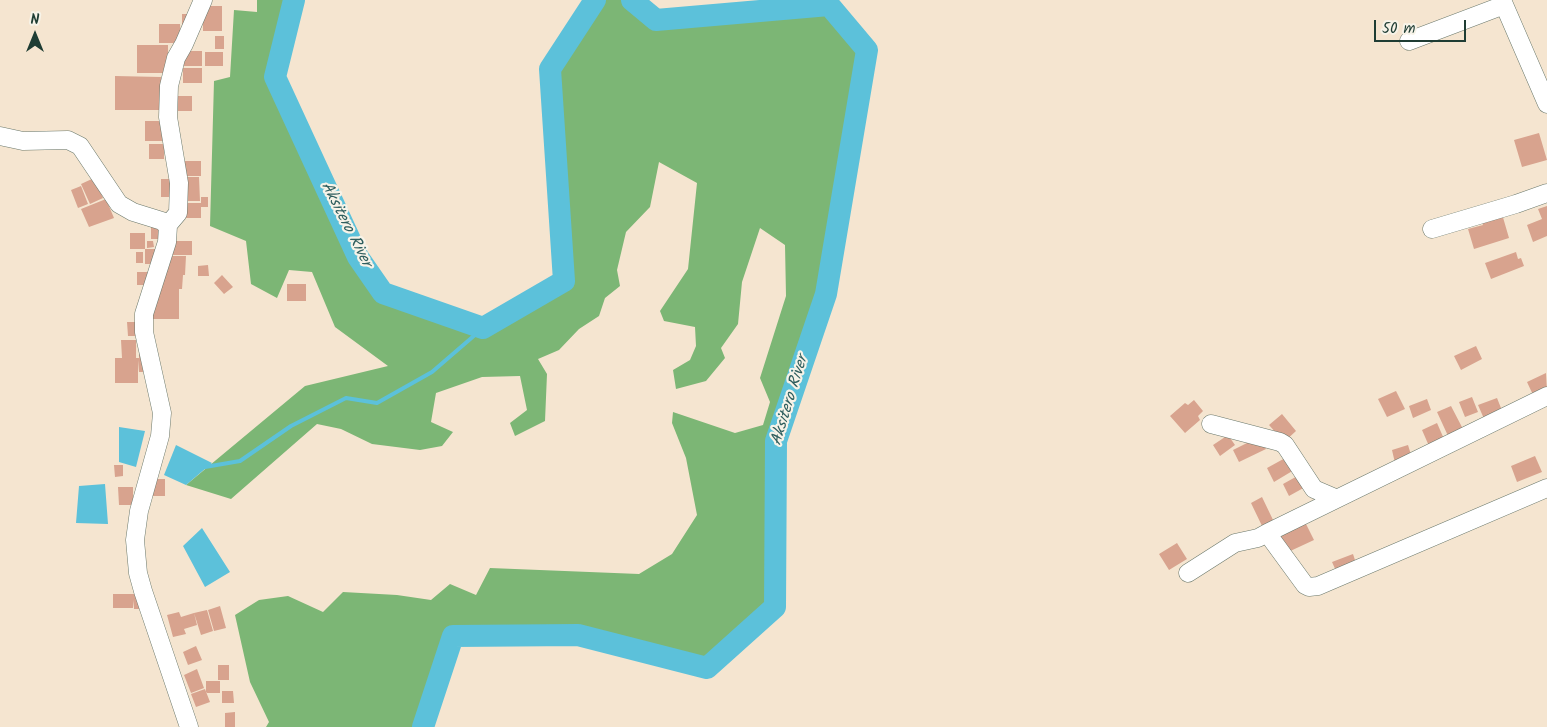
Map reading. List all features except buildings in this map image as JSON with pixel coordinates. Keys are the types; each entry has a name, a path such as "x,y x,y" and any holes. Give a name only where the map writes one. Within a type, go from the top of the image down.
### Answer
{"street":[{"path":"189,727 143,591 138,573 135,540 139,511 160,436 162,413 144,332 144,314 167,242 167,226 178,213 179,183 168,117 170,79 176,58 203,0"},
{"path":"1409,41 1503,2 1547,104"},
{"path":"0,136 23,140 68,140 80,146 119,204 133,212 162,221 167,226"},
{"path":"1432,229 1547,193"},
{"path":"1188,573 1236,543 1258,538 1334,498 1547,396"},
{"path":"1211,424 1280,442 1285,445 1314,489 1334,498"},
{"path":"1267,533 1304,585 1308,587 1318,586 1547,488"}],"green space":[{"path":"257,0 297,0 278,85 358,257 383,293 483,328 564,281 550,69 595,0 632,0 649,14 829,5 867,50 826,294 776,441 775,607 707,668 578,635 454,636 423,727 266,727 269,722 250,682 235,615 259,600 288,596 323,612 343,592 397,595 431,600 450,584 476,595 490,568 639,574 672,554 697,515 686,458 672,423 673,412 735,433 763,425 770,402 760,378 786,296 785,245 760,228 742,282 738,324 721,348 725,358 706,381 676,389 673,370 690,360 696,346 695,327 664,321 660,311 688,269 697,183 659,162 650,207 626,232 617,270 620,286 605,298 599,316 579,329 559,350 538,359 547,374 545,421 515,436 510,423 527,410 520,376 482,377 436,393 431,422 453,432 442,446 420,450 372,444 341,429 317,424 231,499 186,485 305,386 388,366 335,327 312,272 289,270 277,298 251,284 246,241 210,226 214,81 230,77 234,10 257,12"}],"water":[{"path":"119,427 145,431 136,467 119,462"},
{"path":"176,445 212,463 186,485 164,475"},
{"path":"105,484 108,524 76,523 79,486"},
{"path":"202,528 230,572 205,587 183,546"}],"waterway":[{"name":"Aksitero River","path":"294,0 275,77 358,257 383,293 483,328 564,281 550,69 595,0"},
{"name":"Aksitero River","path":"423,727 453,636 578,635 707,668 775,607 776,441 826,294 867,50 829,5 656,20 632,0"},
{"path":"205,467 240,461 291,426 346,398 377,403 432,372 483,328"}]}
